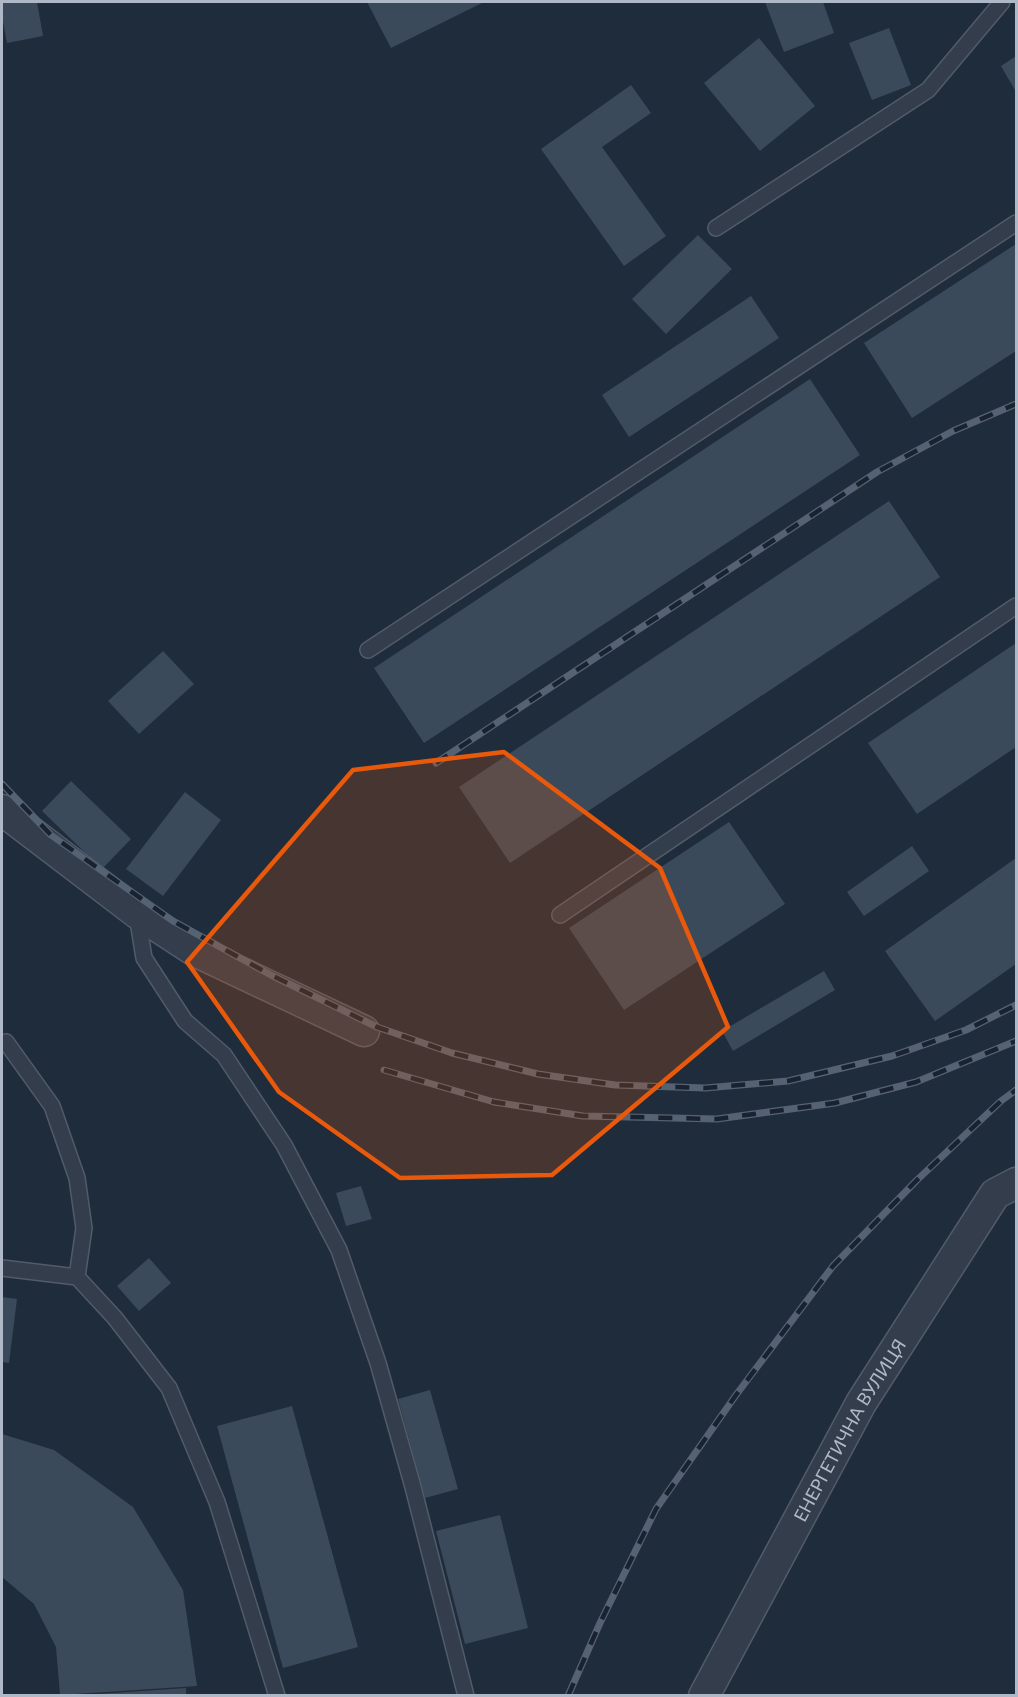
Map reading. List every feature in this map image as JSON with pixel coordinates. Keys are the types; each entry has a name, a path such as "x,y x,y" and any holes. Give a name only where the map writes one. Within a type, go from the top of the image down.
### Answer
{"street":[{"path":"2,810 137,913 195,951 364,1030"},
{"name":"ЕНЕРГЕТИЧНА ВУЛИЦЯ","path":"704,1695 861,1403 995,1194 1017,1183"}],"lane":[{"path":"716,228 928,90 1002,2"},
{"path":"368,650 1017,224"},
{"path":"560,915 1017,606"},
{"path":"137,913 144,957 185,1020 224,1055 284,1145 339,1250 378,1363 410,1475 466,1695"},
{"path":"6,1042 52,1106 77,1178 84,1228 77,1277"},
{"path":"2,1268 77,1277 115,1318 169,1388 217,1502 277,1695"}],"highlighted area":[{"path":"504,752 660,868 728,1027 552,1175 400,1178 279,1092 187,962 353,770"}],"building":[{"path":"2,2 37,2 43,36 7,43"},
{"path":"367,2 484,2 391,48"},
{"path":"765,2 823,2 834,33 784,52"},
{"path":"889,28 911,85 872,100 849,43"},
{"path":"759,38 815,106 760,151 704,83"},
{"path":"1016,56 1016,92 1001,66"},
{"path":"631,85 651,113 602,147 666,236 624,266 541,149"},
{"path":"698,235 732,269 666,334 632,299"},
{"path":"1016,244 1016,351 912,418 864,343"},
{"path":"751,296 779,338 629,437 602,395"},
{"path":"810,379 860,455 424,743 374,668"},
{"path":"889,501 940,577 510,863 459,787"},
{"path":"1016,643 1016,747 917,814 868,743"},
{"path":"163,651 194,684 139,734 108,701"},
{"path":"71,781 131,839 102,869 42,811"},
{"path":"185,792 221,820 163,896 126,869"},
{"path":"729,822 785,904 624,1010 569,928"},
{"path":"912,846 929,871 864,916 847,892"},
{"path":"1016,858 1016,964 935,1021 885,951"},
{"path":"824,971 835,990 733,1051 722,1031"},
{"path":"361,1186 372,1219 346,1226 336,1193"},
{"path":"149,1258 171,1283 139,1311 117,1286"},
{"path":"2,1297 17,1299 9,1363 2,1362"},
{"path":"430,1390 458,1489 425,1498 398,1399"},
{"path":"292,1406 358,1647 283,1668 217,1426"},
{"path":"2,1434 54,1450 133,1507 183,1590 197,1686 60,1695 56,1647 34,1604 2,1577"},
{"path":"500,1515 528,1628 465,1644 436,1531"},
{"path":"186,1688 186,1696 98,1696 98,1694"}],"railway":[{"path":"436,763 877,472 953,431 1016,404"},
{"path":"2,784 51,835 173,921 271,975 377,1027 452,1053 538,1074 615,1085 705,1088 788,1081 892,1056 966,1030 1016,1005"},
{"path":"384,1070 494,1102 583,1116 717,1119 835,1103 916,1082 1016,1041"},
{"path":"568,1696 600,1623 656,1509 736,1395 833,1266 917,1180 1001,1101 1016,1090"}]}
